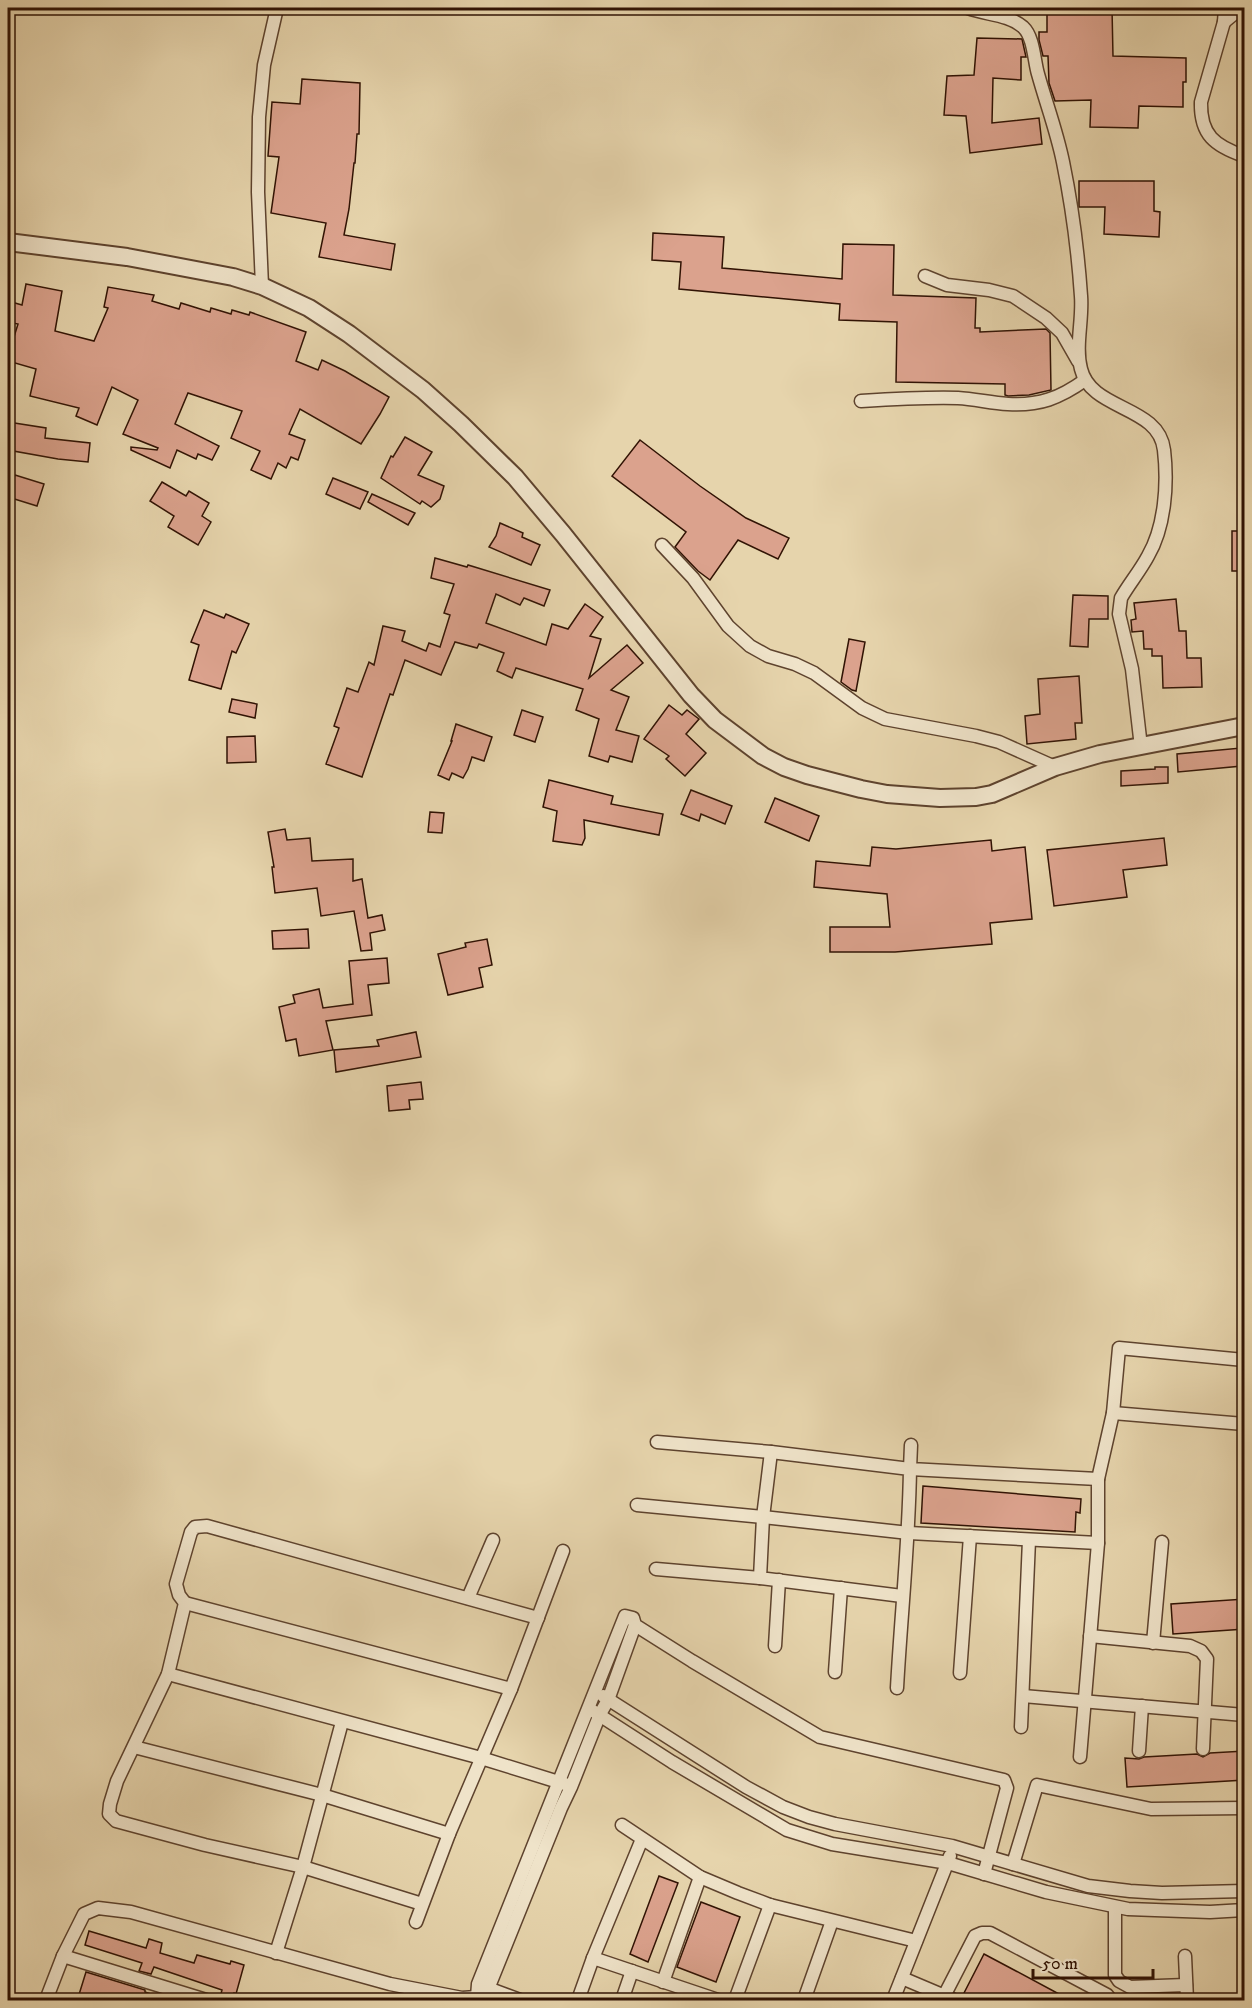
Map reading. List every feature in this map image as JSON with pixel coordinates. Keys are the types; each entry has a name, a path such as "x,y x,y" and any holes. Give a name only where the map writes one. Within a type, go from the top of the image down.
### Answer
{"street":[{"path":"261,279 258,230 261,98 264,65 277,8"},
{"path":"968,8 1001,16 1018,24 1026,30 1029,39 1062,160 1071,210 1082,297 1079,362"},
{"path":"1225,8 1224,22 1201,102 1201,115 1203,128 1209,136 1245,156"},
{"path":"1224,22 1241,8"},
{"path":"8,242 128,257 261,279 349,334 423,390 515,477 691,695 715,720 763,756 807,775 887,794 940,798 976,797 992,794 1055,767 1100,754 1245,726"},
{"path":"926,276 947,285 989,290 1013,296 1046,318 1062,333 1091,389 1152,424 1162,441 1165,484 1157,538 1149,555 1121,598 1119,606 1132,669 1142,747"},
{"path":"861,401 960,398 1010,405 1052,400 1065,395 1085,380"},
{"path":"662,545 693,578 728,626 750,646 768,656 795,664 814,673 862,708 885,719 999,742 1055,767"},
{"path":"1080,1757 1098,1543 1098,1479 1113,1413 1119,1348 1245,1360"},
{"path":"1113,1413 1245,1424"},
{"path":"657,1442 771,1452 910,1469 1098,1479"},
{"path":"897,1688 902,1596 909,1533 911,1445"},
{"path":"760,1578 763,1517 771,1452"},
{"path":"637,1505 909,1533 1098,1543"},
{"path":"511,1689 185,1603 179,1595 176,1584 191,1532 195,1527 207,1526 538,1618"},
{"path":"960,1673 970,1536"},
{"path":"1021,1727 1029,1539"},
{"path":"468,1598 493,1540"},
{"path":"1153,1643 1161,1542"},
{"path":"416,1922 449,1834 511,1689 563,1551"},
{"path":"657,1569 780,1580 902,1596"},
{"path":"775,1646 780,1580"},
{"path":"835,1672 841,1588"},
{"path":"185,1603 168,1674 117,1781 109,1814 116,1821 205,1845 303,1867 422,1904"},
{"path":"46,2001 63,1956 84,1914 98,1908 131,1912 390,1984 462,1998 477,1997 483,1986 571,1787 600,1714 608,1700 635,1625 633,1618 625,1616 559,1781 483,1986"},
{"path":"635,1625 820,1737 1004,1780 1007,1788 984,1874"},
{"path":"1090,1636 1190,1646 1201,1651 1207,1659 1203,1749"},
{"path":"168,1674 481,1758 559,1781 571,1787"},
{"path":"595,1690 746,1787 783,1808 835,1824 952,1846 1088,1886 1162,1893 1245,1891"},
{"path":"1023,1696 1245,1715"},
{"path":"1139,1751 1142,1706"},
{"path":"588,1708 672,1762 787,1830 832,1844 948,1863 1046,1892 1115,1907 1167,1911 1245,1910"},
{"path":"276,1953 303,1867 342,1722"},
{"path":"134,1747 322,1796 449,1834"},
{"path":"1013,1864 1037,1785 1151,1809 1245,1808"},
{"path":"622,1825 699,1877 770,1905 916,1941"},
{"path":"578,2001 592,1958 642,1839"},
{"path":"893,2001 948,1863 952,1846"},
{"path":"663,1982 699,1877"},
{"path":"735,2001 770,1905"},
{"path":"1115,1907 1115,1975 1119,1981 1131,1987 1186,1985"},
{"path":"804,2001 832,1922"},
{"path":"902,1978 947,1999 975,1936 990,1933 1107,1995 1111,2001"},
{"path":"63,1956 206,2001"},
{"path":"1185,1956 1186,2001"},
{"path":"592,1958 718,2001"},
{"path":"622,2001 632,1971"},
{"path":"483,1986 520,2001"}],"building":[{"path":"1047,8 1112,8 1113,56 1186,58 1183,107 1139,106 1138,128 1090,127 1091,100 1055,101 1049,83 1048,56 1043,56 1039,40 1039,32 1047,32"},
{"path":"977,38 1022,39 1026,57 1021,57 1021,80 993,78 992,123 1039,118 1042,144 970,153 966,116 944,115 947,76 974,75"},
{"path":"302,79 360,83 359,134 357,134 344,235 395,244 391,270 319,257 326,223 271,213 279,157 268,156 272,102 300,104"},
{"path":"1079,181 1154,181 1154,211 1160,212 1159,237 1104,234 1105,207 1079,207"},
{"path":"653,233 724,237 722,268 842,279 843,244 894,245 893,295 976,298 975,328 980,328 980,332 1046,329 1050,333 1051,390 1029,395 1008,396 1005,395 1005,384 896,382 897,322 839,320 840,304 679,289 681,262 652,260"},
{"path":"26,284 62,291 55,331 94,341 108,308 104,307 108,287 154,295 152,301 179,309 181,303 210,312 211,308 231,314 232,310 249,315 250,312 306,332 296,361 318,370 322,360 389,397 361,444 300,409 289,434 305,440 298,460 291,457 286,468 278,463 271,479 251,470 260,451 231,438 242,411 188,393 175,424 219,446 212,460 198,454 196,459 177,450 170,468 131,450 131,447 157,450 158,448 123,434 138,400 112,387 97,425 76,416 79,408 30,396 36,369 8,361 18,324 8,322 8,301 22,305"},
{"path":"8,422 46,428 45,438 90,443 88,462 8,450"},
{"path":"405,437 432,452 418,475 444,486 440,499 431,507 422,501 420,504 381,478 391,456 393,457"},
{"path":"640,440 746,518 789,538 778,559 738,540 710,580 698,571 675,547 686,532 612,476"},
{"path":"15,475 44,484 37,506 8,497"},
{"path":"333,478 368,492 360,509 326,494"},
{"path":"162,482 186,496 189,491 209,503 202,516 211,522 198,545 168,527 174,516 150,501"},
{"path":"372,494 415,513 408,525 368,502"},
{"path":"500,523 523,533 522,537 540,545 531,565 489,547"},
{"path":"1232,531 1245,531 1245,571 1232,571"},
{"path":"435,558 467,567 468,565 550,590 544,606 524,598 520,605 496,594 486,623 546,645 552,624 568,629 585,604 603,617 590,636 601,639 589,678 627,645 643,663 611,690 629,697 616,730 639,736 632,762 610,756 608,762 589,756 599,719 576,710 583,689 516,668 512,678 497,671 504,653 479,644 477,648 455,642 441,675 405,660 393,695 390,694 362,777 326,764 339,728 334,726 347,688 358,692 369,662 374,665 383,626 405,631 402,641 426,651 429,643 440,647 450,615 444,613 454,584 431,578"},
{"path":"1073,595 1108,596 1108,619 1089,619 1088,647 1070,646"},
{"path":"1176,599 1179,631 1186,631 1187,658 1201,658 1202,687 1163,688 1162,656 1152,656 1152,649 1144,649 1143,631 1132,632 1131,620 1136,619 1134,603"},
{"path":"204,610 224,618 226,614 249,624 236,653 232,651 221,689 189,680 199,645 191,642"},
{"path":"849,639 865,642 856,691 841,682"},
{"path":"1079,676 1082,723 1075,723 1076,739 1027,744 1025,716 1040,714 1038,679"},
{"path":"232,699 257,704 255,718 229,712"},
{"path":"669,705 682,715 687,710 699,719 686,734 706,753 685,776 666,759 669,756 644,739"},
{"path":"522,710 543,717 535,742 514,735"},
{"path":"456,724 492,737 484,761 472,757 463,778 452,773 449,780 438,775 452,741"},
{"path":"255,736 256,762 227,763 227,737"},
{"path":"1241,748 1242,766 1178,772 1177,754"},
{"path":"1155,767 1168,767 1168,783 1121,786 1121,771 1155,769"},
{"path":"549,780 613,796 611,804 663,814 659,835 584,820 585,838 582,845 553,841 557,811 543,807"},
{"path":"691,790 732,806 725,824 701,814 699,821 681,814"},
{"path":"775,798 819,816 809,841 765,822"},
{"path":"430,812 444,813 442,833 428,832"},
{"path":"285,829 287,840 310,838 312,861 353,859 353,881 362,879 368,918 382,915 385,930 370,933 372,950 361,951 354,911 321,916 317,888 275,893 272,867 274,867 268,832"},
{"path":"1164,838 1167,865 1123,870 1127,897 1054,906 1047,850"},
{"path":"991,840 992,851 1025,847 1032,919 990,923 992,944 895,952 830,952 830,927 890,927 887,894 814,887 816,861 870,866 872,847 896,849"},
{"path":"308,929 309,948 273,949 272,931"},
{"path":"487,939 492,965 479,968 483,987 448,995 438,954 466,947 465,943"},
{"path":"387,958 389,983 368,985 372,1015 326,1021 333,1050 299,1056 296,1039 286,1041 279,1007 295,1003 293,995 319,989 323,1008 353,1004 349,961"},
{"path":"416,1032 421,1057 336,1072 334,1050 379,1046 377,1040"},
{"path":"421,1082 423,1099 409,1100 410,1109 389,1111 387,1086"},
{"path":"923,1486 1081,1499 1080,1513 1076,1512 1075,1532 921,1523"},
{"path":"1245,1599 1245,1629 1173,1634 1171,1604"},
{"path":"1245,1751 1245,1780 1127,1787 1125,1758 1197,1754 1203,1757 1210,1753"},
{"path":"659,1876 678,1883 648,1962 630,1954"},
{"path":"701,1902 740,1917 716,1982 677,1967"},
{"path":"89,1931 146,1948 149,1939 162,1943 160,1953 194,1963 197,1955 230,1964 231,1961 244,1965 236,1994 234,1993 232,2001 219,2001 222,1990 154,1967 151,1974 139,1971 142,1963 85,1945"},
{"path":"984,1954 1072,2001 973,2001 963,1995"},
{"path":"86,1972 145,1990 145,1992 165,1999 164,2001 77,2001"}]}
